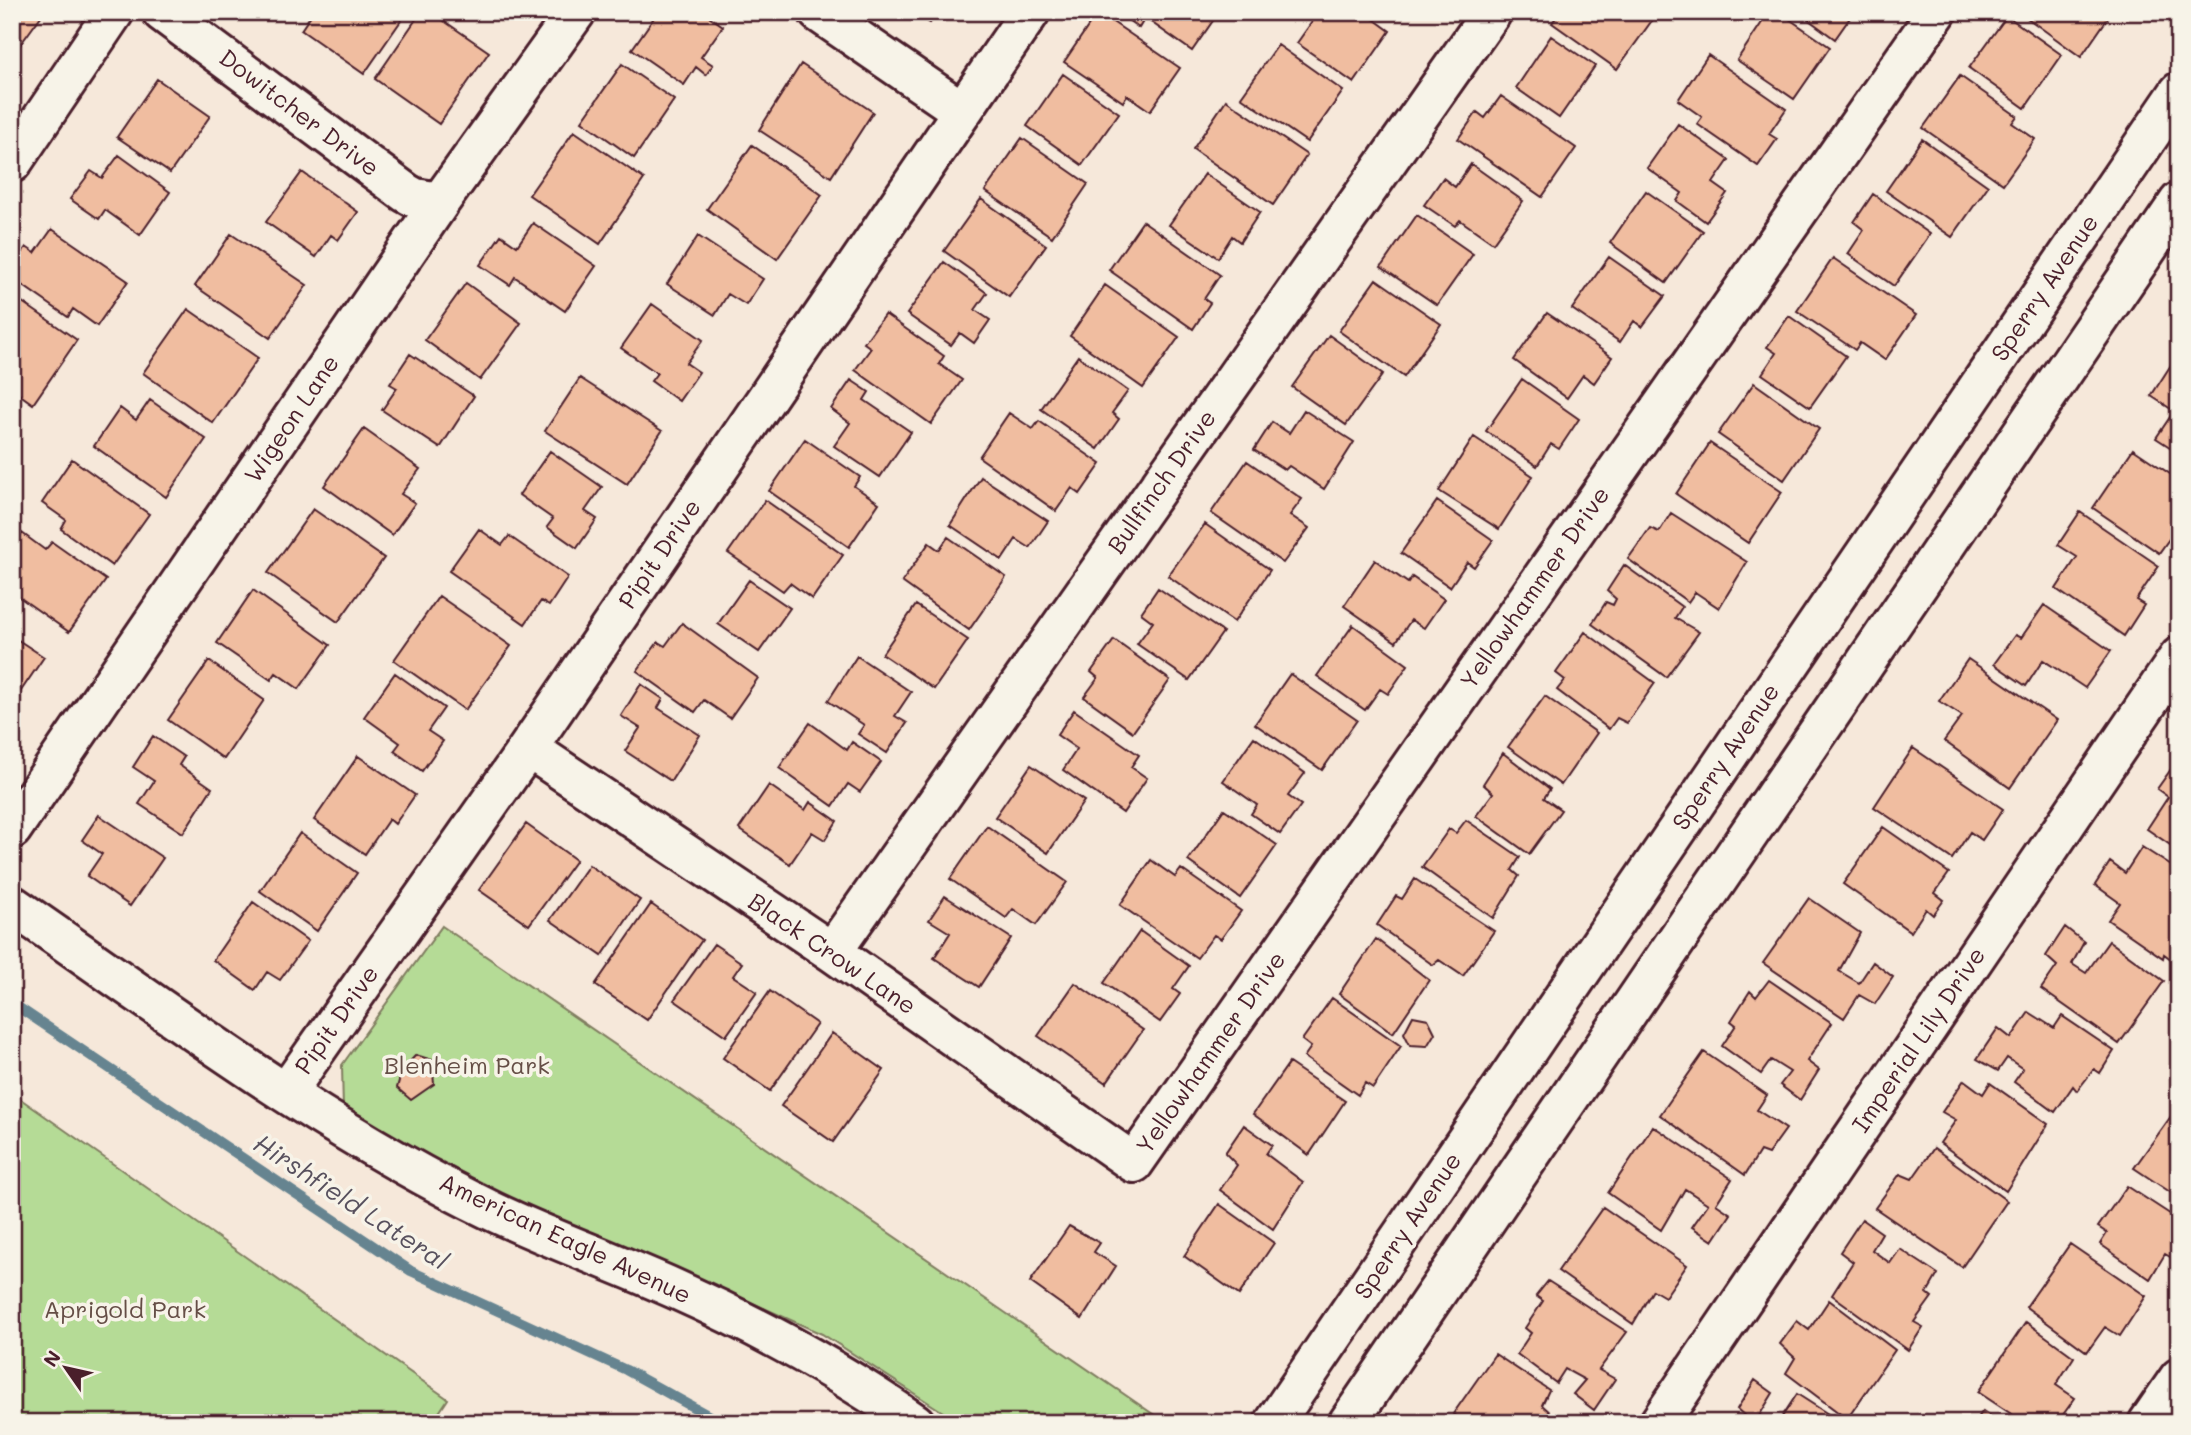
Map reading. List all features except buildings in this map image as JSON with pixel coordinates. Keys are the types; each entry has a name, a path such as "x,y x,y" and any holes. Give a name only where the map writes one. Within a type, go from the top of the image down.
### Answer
{"street":[{"path":"12,163 114,12"},
{"name":"Dowitcher Drive","path":"162,12 405,193 415,198 440,202"},
{"name":"Wigeon Lane","path":"12,829 440,202 576,12"},
{"path":"818,12 961,111"},
{"name":"Pipit Drive","path":"286,1093 528,748 1030,12"},
{"name":"Bullfinch Drive","path":"832,953 1492,12"},
{"name":"Yellowhammer Drive","path":"1134,1163 1937,12"},
{"name":"Sperry Avenue","path":"1274,1423 2179,92"},
{"path":"1348,1423 2179,202"},
{"name":"Imperial Lily Drive","path":"1659,1423 2179,657"},
{"name":"Black Crow Lane","path":"528,748 832,953 1134,1163"},
{"name":"American Eagle Avenue","path":"12,905 286,1093 343,1129 495,1212 677,1290 779,1341 866,1389 915,1423"},
{"path":"2148,1423 2179,1378"}],"green space":[{"name":"Blenheim Park","path":"442,926 1166,1423 960,1423 822,1334 670,1266 541,1215 414,1153 343,1111 342,1065"},
{"name":"Aprigold Park","path":"12,1093 448,1399 432,1423 12,1423"}],"waterway":[{"name":"Hirshfield Lateral","path":"12,1003 411,1271 626,1370 722,1423"}]}
